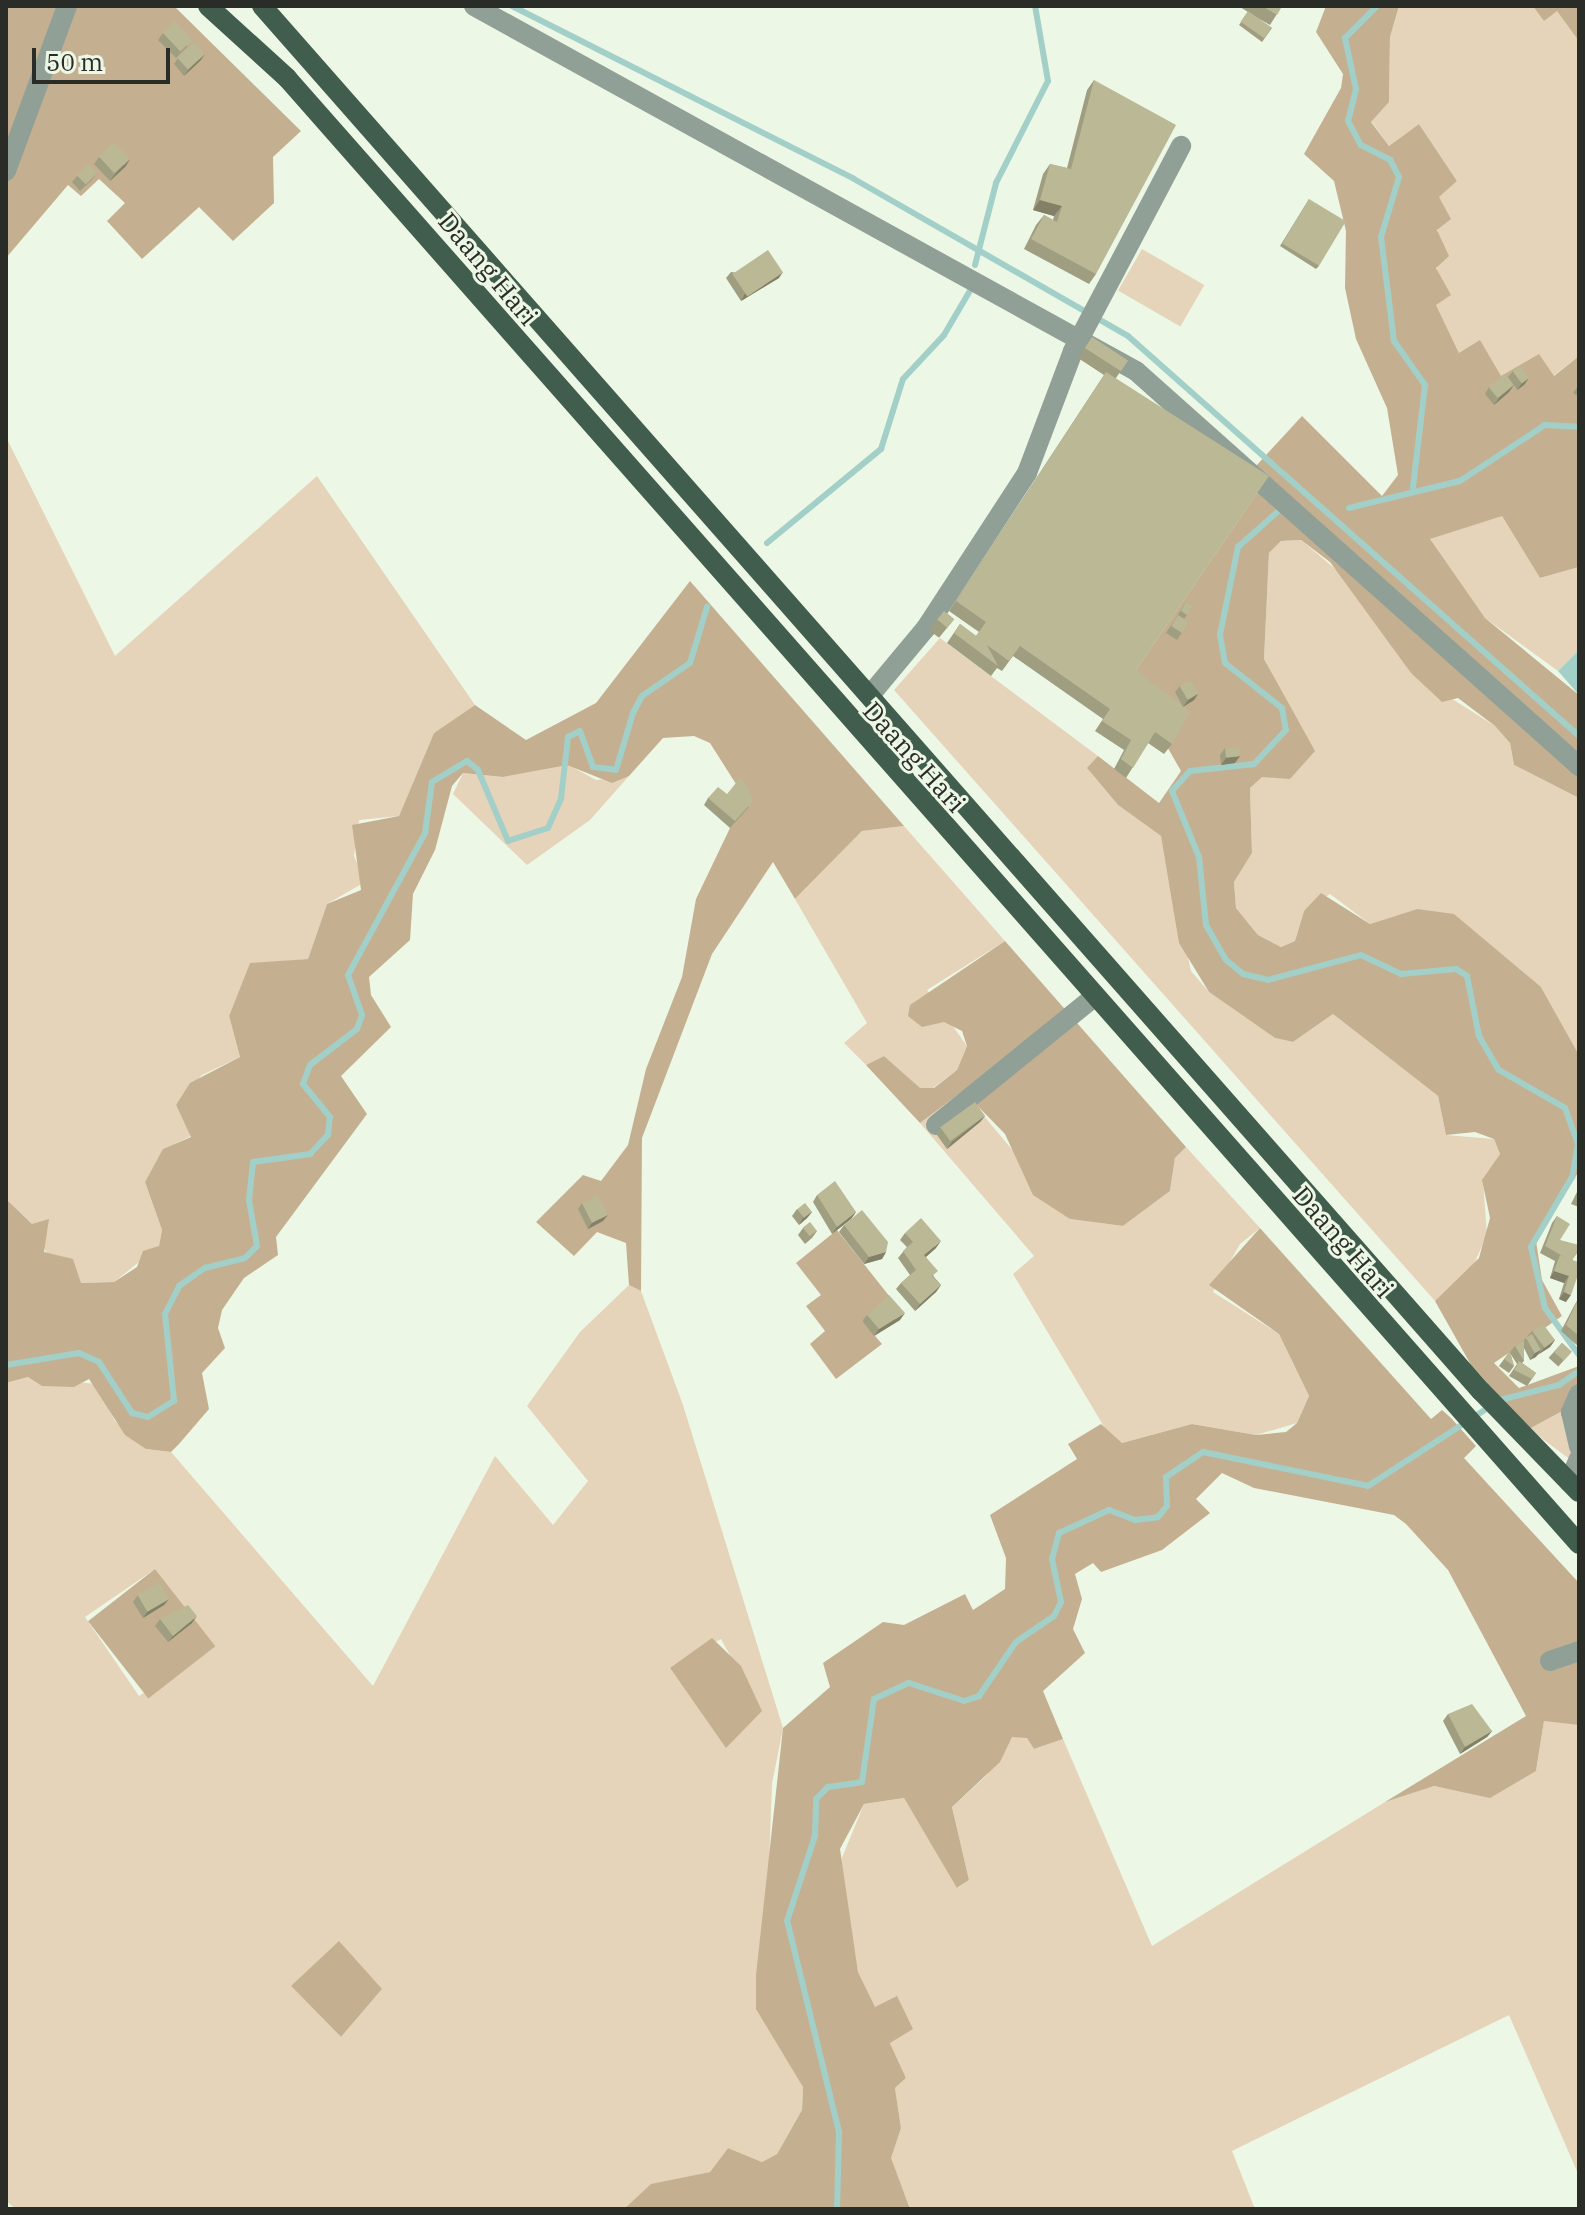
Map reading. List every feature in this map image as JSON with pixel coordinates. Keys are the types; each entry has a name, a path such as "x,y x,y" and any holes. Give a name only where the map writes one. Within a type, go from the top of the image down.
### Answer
{"main road":[{"name":"Daang Hari","path":"208,6 287,78 1073,976 1579,1544"},
{"name":"Daang Hari","path":"262,6 1099,952 1481,1391 1574,1487"},
{"path":"1073,976 1099,952"}],"street":[{"path":"6,171 67,6"},
{"path":"474,6 1091,322 1136,371 1264,480 1579,766"},
{"path":"871,694 926,628 1027,473 1091,322 1181,146"},
{"path":"936,1125 1093,998"},
{"path":"1579,1394 1571,1412 1579,1447"},
{"path":"1574,1487 1579,1459"},
{"path":"1550,1661 1579,1651"}],"shaded area":[{"path":"6,6 174,6 301,131 273,157 274,203 233,241 199,207 142,259 107,221 125,203 99,179 81,196 68,185 6,258"},
{"path":"1326,6 1399,6 1390,37 1389,102 1371,122 1389,146 1419,124 1457,181 1439,197 1451,219 1437,230 1449,256 1436,268 1451,295 1436,305 1459,353 1480,340 1501,376 1539,354 1554,376 1579,356 1579,567 1540,578 1502,516 1430,539 1485,618 1579,695 1579,755 1256,466 1302,416 1382,496 1398,475 1387,408 1356,339 1345,288 1346,231 1334,181 1304,154 1341,88 1343,74 1316,32"},
{"path":"1399,6 1579,6 1579,356 1553,376 1500,376 1459,353 1436,305 1439,196 1457,181 1419,124 1389,146 1371,121 1389,102 1390,37"},
{"path":"1533,6 1579,6 1579,41 1557,11 1544,21"},
{"path":"1142,249 1204,285 1180,327 1118,291"},
{"path":"6,437 115,656 317,476 475,705 434,733 399,816 359,820 354,856 365,882 327,904 308,959 250,964 229,1016 240,1057 202,1075 176,1105 191,1136 164,1149 145,1182 162,1230 159,1246 114,1282 81,1283 49,1258 32,1224 6,1199"},
{"path":"1262,486 1579,774 1579,798 1514,765 1510,743 1495,726 1458,698 1442,702 1411,673 1330,562 1301,540 1281,541 1269,553 1264,659 1315,751 1290,779 1262,777 1250,788 1252,853 1234,882 1236,908 1258,935 1281,947 1295,941 1304,911 1321,893 1370,924 1417,909 1454,914 1541,987 1579,1055 1579,1171 1536,1241 1542,1280 1562,1316 1494,1363 1519,1388 1579,1366 1579,1402 1529,1429 1471,1365 1435,1301 1479,1258 1490,1218 1482,1180 1500,1154 1494,1139 1475,1132 1446,1135 1438,1096 1333,1014 1293,1042 1275,1038 1209,992 1179,943 1161,836 1118,805 1087,768 1098,756 1159,803 1181,771 1129,680"},
{"path":"1492,516 1502,516 1540,578 1579,567 1579,650 1558,671 1485,618 1438,559 1430,539"},
{"path":"1301,540 1353,584 1411,673 1495,726 1510,743 1514,765 1579,798 1579,1055 1541,987 1417,909 1370,924 1330,894 1304,911 1295,941 1281,947 1258,935 1236,908 1234,882 1252,853 1250,788 1297,722 1264,659 1269,553 1281,541"},
{"path":"690,581 904,826 862,831 795,899 773,862 712,954 642,1138 641,1291 629,1285 626,1243 597,1232 574,1256 536,1222 583,1175 601,1181 628,1145 646,1069 682,977 696,899 730,828 736,784 710,743 694,736 663,738 629,776 612,783 567,765 503,777 463,773 452,786 435,850 413,894 410,940 369,977 371,995 391,1027 341,1076 367,1114 276,1237 278,1255 244,1278 222,1310 218,1328 225,1348 202,1373 209,1409 171,1452 146,1449 125,1435 89,1379 74,1387 42,1386 28,1377 6,1383 6,1199 32,1224 49,1219 44,1252 73,1259 81,1283 114,1282 137,1267 143,1251 159,1246 162,1230 145,1182 163,1149 191,1137 176,1105 190,1083 240,1057 229,1016 250,963 308,959 327,904 361,890 352,825 399,816 434,733 475,705 526,740 596,703"},
{"path":"940,638 1098,756 1088,769 1118,805 1161,836 1191,971 1209,992 1275,1038 1293,1042 1333,1014 1438,1096 1446,1135 1494,1139 1500,1154 1483,1180 1487,1235 1470,1273 1450,1291 1435,1301 894,690"},
{"path":"567,764 596,780 629,776 590,820 527,865 453,794 463,773 503,777"},
{"path":"904,826 1005,941 927,990 967,1046 957,1070 933,1088 919,1088 884,1056 866,1065 844,1043 867,1023 795,899 862,831"},
{"path":"1005,941 1186,1147 1175,1158 1170,1191 1123,1226 1070,1219 1033,1195 1005,1134 963,1091 920,1123 866,1065 884,1056 920,1088 934,1088 957,1070 967,1046 962,1031 944,1022 922,1027 908,1016 910,1005"},
{"path":"963,1091 1070,1219 1123,1226 1170,1191 1175,1158 1186,1147 1260,1228 1240,1244 1213,1292 1279,1334 1309,1396 1297,1423 1256,1435 1192,1424 1122,1443 1109,1435 1013,1274 1034,1256 920,1123"},
{"path":"1260,1228 1431,1419 1442,1410 1451,1418 1476,1446 1464,1458 1579,1583 1579,1725 1544,1721 1536,1771 1490,1798 1434,1786 1385,1802 1526,1716 1448,1570 1406,1524 1394,1515 1254,1488 1222,1473 1196,1499 1210,1513 1162,1550 1101,1572 1093,1563 1075,1574 1082,1599 1073,1629 1085,1653 1043,1691 1063,1739 1034,1749 1027,1738 1012,1737 1000,1762 952,1807 969,1880 957,1888 904,1798 864,1804 840,1849 858,1972 875,2007 897,1996 913,2029 890,2043 906,2078 895,2088 901,2128 891,2158 910,2209 624,2209 651,2184 710,2172 728,2148 762,2162 777,2154 802,2110 803,2087 756,2009 756,1975 783,1728 830,1687 823,1663 883,1622 904,1625 965,1594 973,1610 1005,1589 1006,1558 990,1515 1077,1459 1068,1444 1101,1424 1122,1443 1192,1424 1256,1435 1286,1432 1297,1423 1309,1396 1279,1334 1209,1285"},
{"path":"837,1230 890,1297 862,1321 882,1344 836,1379 810,1344 825,1331 806,1306 821,1295 796,1263"},
{"path":"629,1285 641,1291 683,1405 783,1728 772,1784 767,1919 789,2060 803,2087 802,2110 777,2154 762,2162 728,2148 710,2172 651,2185 624,2209 16,2209 6,2201 6,1383 28,1377 96,1384 115,1421 146,1449 171,1452 373,1686 495,1456 553,1525 588,1481 527,1406 580,1332","holes":["155,1569 214,1646 139,1696 85,1617","721,1639 761,1711 726,1747 670,1668","291,1986 382,1989 341,2037"]},
{"path":"1579,1402 1579,1466 1529,1429"},
{"path":"155,1569 215,1646 148,1699 88,1621"},
{"path":"712,1638 741,1666 762,1711 726,1748 670,1668"},
{"path":"1568,1720 1579,1725 1579,2176 1509,2015 1232,2151 1255,2209 910,2209 890,2158 901,2128 895,2088 906,2078 858,1972 839,1865 864,1804 904,1798 958,1888 969,1880 952,1807 987,1775 1012,1737 1027,1737 1034,1749 1063,1739 1152,1946 1385,1802 1433,1786 1472,1793 1536,1771 1544,1721"},
{"path":"339,1941 382,1989 341,2037 291,1986"}],"water":[{"path":"1579,650 1579,695 1558,671"}],"building":[{"path":"1262,6 1282,6 1277,15"},
{"path":"1248,11 1272,28 1264,38 1241,22"},
{"path":"175,21 193,40 180,52 163,33"},
{"path":"194,42 205,54 188,69 177,58"},
{"path":"1094,80 1176,125 1096,274 1031,239 1044,215 1057,222 1062,206 1040,200 1050,164 1071,169"},
{"path":"114,142 130,159 114,173 99,156"},
{"path":"88,164 97,173 86,185 77,175"},
{"path":"1309,199 1346,221 1319,266 1282,244"},
{"path":"768,250 783,272 747,296 732,274"},
{"path":"1092,337 1128,360 1121,371 1085,348"},
{"path":"1520,366 1529,378 1522,383 1513,371"},
{"path":"1106,372 1269,476 1136,670 1190,712 1172,744 1155,732 1133,768 1121,759 1131,740 1102,721 1110,709 1020,646 1009,661 987,645 998,666 954,633 960,624 976,636 986,622 956,601"},
{"path":"1505,374 1514,385 1497,398 1489,387"},
{"path":"1186,602 1193,606 1187,615 1181,611"},
{"path":"944,611 954,619 947,628 937,620"},
{"path":"1178,615 1189,622 1182,633 1171,626"},
{"path":"1190,680 1198,694 1188,700 1180,686"},
{"path":"1239,747 1240,756 1226,757 1225,748"},
{"path":"741,777 754,800 735,821 708,798 718,787 727,794"},
{"path":"975,1102 985,1116 950,1141 940,1127"},
{"path":"835,1181 856,1212 837,1227 817,1195"},
{"path":"598,1195 608,1215 592,1223 582,1203"},
{"path":"805,1203 812,1212 804,1218 797,1209"},
{"path":"862,1210 888,1242 886,1252 869,1257 844,1225"},
{"path":"1557,1216 1570,1224 1560,1240 1579,1245 1579,1251 1572,1260 1579,1262 1579,1272 1571,1295 1564,1292 1569,1276 1554,1271 1560,1255 1566,1258 1545,1246"},
{"path":"921,1218 941,1241 924,1255 938,1271 932,1276 941,1285 920,1304 901,1283 916,1270 903,1251 913,1242 905,1233"},
{"path":"810,1222 817,1231 810,1236 803,1228"},
{"path":"889,1295 905,1313 879,1329 867,1315"},
{"path":"1579,1300 1579,1336 1566,1325"},
{"path":"1543,1324 1555,1340 1545,1348 1533,1332"},
{"path":"1532,1334 1541,1350 1535,1353 1526,1337"},
{"path":"1524,1340 1524,1361 1515,1346"},
{"path":"1562,1343 1572,1352 1564,1361 1554,1352"},
{"path":"1510,1351 1514,1366 1504,1359"},
{"path":"1519,1361 1536,1373 1532,1379 1514,1370"},
{"path":"159,1582 169,1599 147,1612 137,1594"},
{"path":"188,1605 197,1616 173,1636 160,1619"},
{"path":"1472,1704 1492,1731 1465,1747 1448,1714"}],"waterway":[{"path":"512,6 854,179 1128,336 1579,736"},
{"path":"975,265 996,183 1048,81 1035,6"},
{"path":"1377,6 1345,38 1356,89 1348,121 1361,145 1390,160 1399,177 1381,237 1394,341 1425,385 1413,487"},
{"path":"767,543 881,449 903,379 944,335 971,289"},
{"path":"1349,508 1460,481 1545,425 1579,427"},
{"path":"1283,507 1238,547 1220,635 1225,663 1282,708 1286,730 1254,764 1190,771 1172,791 1199,857 1206,925 1226,960 1243,974 1268,980 1361,955 1401,974 1456,969 1467,976 1479,1036 1499,1070 1565,1108 1578,1144 1572,1177 1531,1247 1545,1308 1579,1355"},
{"path":"6,1365 79,1353 99,1362 132,1413 148,1417 174,1401 165,1314 179,1286 205,1268 245,1258 257,1246 249,1200 253,1162 310,1154 328,1135 330,1117 303,1084 310,1065 357,1029 362,1015 348,975 425,833 432,782 467,761 478,770 508,841 548,828 561,799 568,737 580,731 593,767 616,770 633,713 642,696 690,663 707,607"},
{"path":"837,2209 839,2132 787,1921 815,1836 816,1799 828,1787 862,1782 874,1699 909,1683 964,1701 979,1696 1016,1642 1054,1616 1061,1602 1052,1559 1059,1533 1109,1510 1135,1520 1158,1517 1167,1506 1166,1477 1203,1452 1368,1486 1500,1400 1559,1385 1579,1371"}]}
